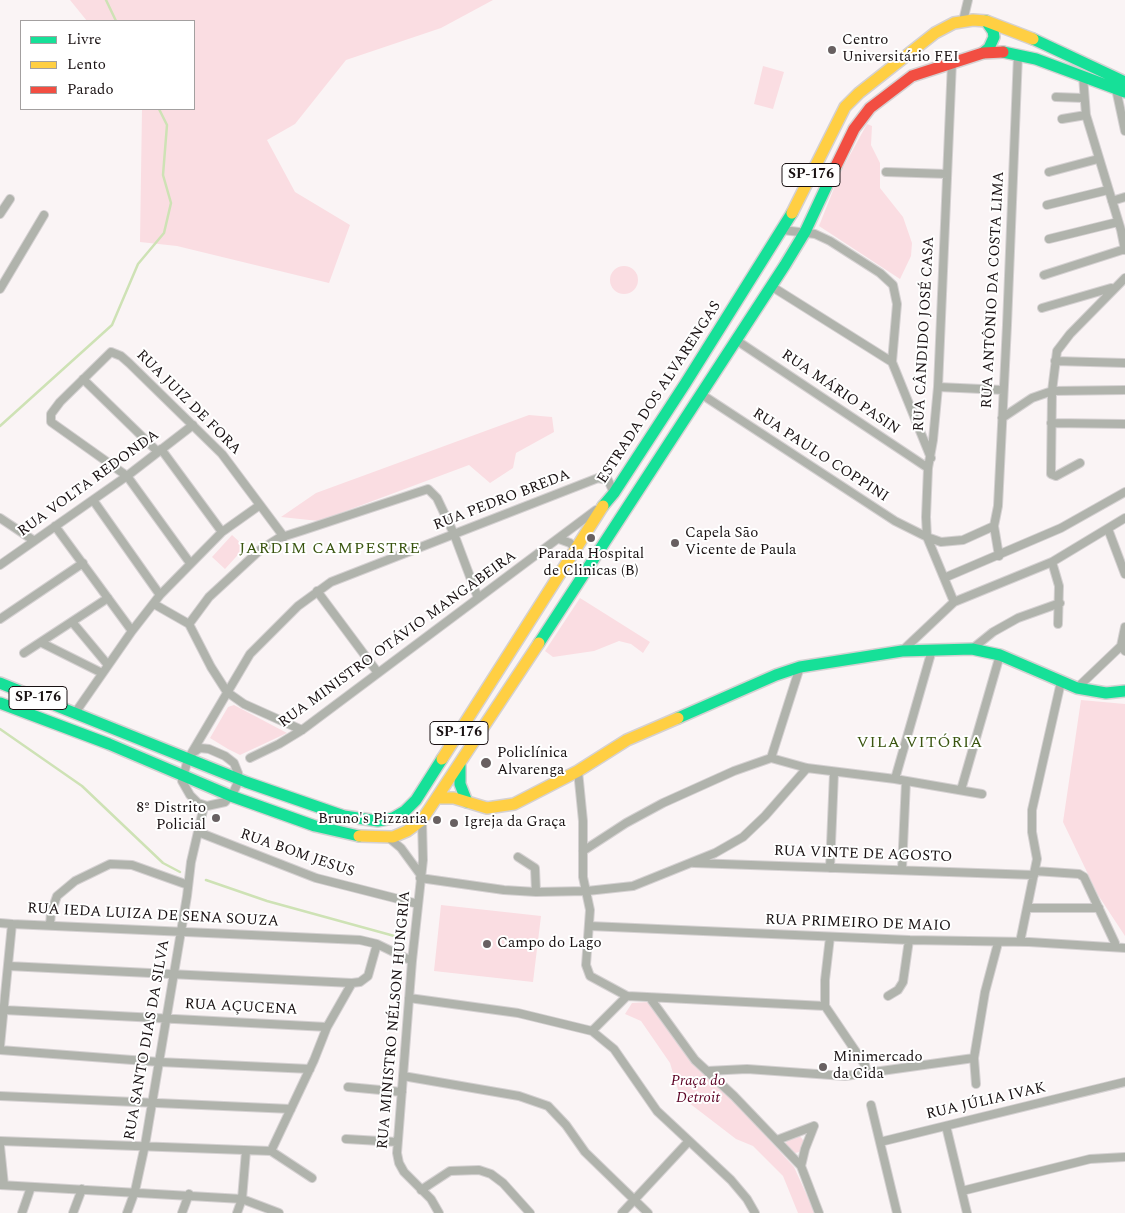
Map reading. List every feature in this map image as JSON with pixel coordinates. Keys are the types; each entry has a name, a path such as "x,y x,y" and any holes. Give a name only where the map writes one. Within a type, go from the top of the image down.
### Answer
{"main road":[{"name":"ESTRADA DOS ALVARENGAS","path":"0,683 190,756 239,780 361,820 393,818 416,800 577,550 604,504 614,493 783,230 845,107 879,75 935,33 963,21 986,22 1038,41 1122,88"},
{"path":"983,53 990,48 994,38 993,31 986,22"},
{"path":"920,44 915,53 915,61 923,70"},
{"name":"SP-176","path":"0,703 231,796 342,834 358,838 388,838 407,831 422,820 438,798 771,286 805,232 861,118 892,89 923,70 983,53 1018,55 1122,88"},
{"path":"716,335 726,340 736,340"},
{"path":"685,384 701,394"},
{"path":"438,798 454,798 487,808 514,804 578,771 627,740 776,675 800,667 902,651 972,649 1000,656 1077,688 1106,693 1125,691"},
{"path":"53,723 62,717 75,713"},
{"path":"460,765 460,784 467,802"}],"street":[{"path":"963,21 968,0"},
{"name":"RUA ANTÔNIO DA COSTA LIMA","path":"999,556 994,526 998,506 1018,55"},
{"name":"RUA CÂNDIDO JOSÉ CASA","path":"952,62 938,387 931,458 928,468 927,537 954,602"},
{"path":"1044,275 1125,250 1123,230 1118,222 1086,115 1083,98 1083,76"},
{"path":"1122,88 1125,131"},
{"path":"1056,98 1083,98"},
{"path":"1062,119 1086,115"},
{"path":"1049,172 1098,158"},
{"path":"886,172 947,174"},
{"path":"1047,205 1108,190"},
{"path":"1112,201 1125,197"},
{"path":"0,214 10,200"},
{"path":"0,289 44,215"},
{"path":"1049,239 1118,222"},
{"path":"783,230 805,232 830,241 880,273 893,285 897,304 892,362 931,458"},
{"path":"1080,463 1056,476 1052,475 1052,390 1056,361 1062,343 1113,288 1125,278"},
{"path":"771,286 892,362"},
{"path":"1042,308 1113,288"},
{"name":"RUA MÁRIO PASIN","path":"736,340 928,468"},
{"name":"RUA JUIZ DE FORA","path":"127,476 63,432 51,422 50,418 60,402 106,355 116,353 129,363 193,425 233,468 284,537"},
{"path":"1056,361 1125,363"},
{"path":"83,379 159,450 222,532"},
{"path":"938,387 1003,390"},
{"path":"1002,418 1032,398 1052,390 1125,390"},
{"name":"RUA PAULO COPPINI","path":"701,394 895,521 927,537 941,542 957,540 975,536 994,526"},
{"path":"1051,423 1125,424"},
{"name":"RUA VOLTA REDONDA","path":"0,565 33,540 127,476 193,425"},
{"path":"127,476 190,563"},
{"name":"RUA PEDRO BREDA","path":"190,756 250,654 291,612 317,591 344,576 598,478 608,480 614,493"},
{"path":"189,624 209,597 260,550 284,537 424,489 435,493 454,534 478,598"},
{"path":"944,578 999,556 1087,515 1125,492"},
{"path":"93,500 160,596"},
{"name":"RUA MINISTRO OTÁVIO MANGABEIRA","path":"250,758 265,752 302,730 604,504"},
{"path":"75,713 132,631 160,596 222,532 260,505"},
{"path":"0,518 33,540"},
{"path":"902,651 954,602 1052,562 1125,518"},
{"path":"55,526 132,631"},
{"path":"1108,529 1125,574"},
{"path":"559,539 570,543 577,550"},
{"path":"1052,562 1058,576 1060,603 1058,624"},
{"path":"0,619 83,563"},
{"path":"317,591 378,673"},
{"path":"24,654 108,598"},
{"path":"972,649 993,632 1013,620 1060,603"},
{"path":"154,604 189,624 211,667 227,692 244,704 302,730"},
{"path":"72,623 108,665"},
{"path":"1077,688 1123,649 1125,627"},
{"path":"42,643 102,673"},
{"path":"895,779 932,650"},
{"path":"962,790 1000,656"},
{"path":"771,758 800,667"},
{"path":"1020,942 1035,873 1036,850 1032,832 1032,810 1061,682"},
{"path":"202,736 205,746 232,761 238,770 239,780 231,796 219,805 204,806 187,792 182,776 190,756 200,748 209,749"},
{"path":"583,851 626,822 663,803 734,771 771,758 807,768 895,779 982,794"},
{"path":"420,876 494,889 536,892 587,891 632,886 729,846 743,837 765,816 807,768"},
{"path":"578,771 582,800 582,877 587,891 590,910 587,971 596,980 627,996 825,1006"},
{"path":"830,868 834,772"},
{"path":"902,869 906,781"},
{"name":"RUA SANTO DIAS DA SILVA","path":"127,1213 135,1191 145,1145 191,862 204,806"},
{"name":"RUA MINISTRO NÉLSON HUNGRIA","path":"422,820 424,846 412,961 397,1142 399,1163 404,1172 431,1200 440,1213"},
{"name":"RUA BOM JESUS","path":"198,832 316,878 418,904"},
{"name":"RUA MINISTRO NÉLSON HUNGRIA","path":"388,838 401,848 420,876"},
{"path":"518,857 535,868 536,892"},
{"name":"RUA VINTE DE AGOSTO","path":"690,863 1079,874 1084,877 1099,908"},
{"path":"50,925 53,904 57,896 74,881 110,864 132,865 188,882"},
{"path":"1027,908 1099,908 1115,943 1115,948"},
{"path":"0,923 12,924"},
{"name":"RUA IEDA LUIZA DE SENA SOUZA","path":"0,1046 12,924 360,940 377,944 412,961"},
{"name":"RUA PRIMEIRO DE MAIO","path":"589,926 910,940 1020,942 1125,948"},
{"path":"830,936 824,980 825,1006 865,1064 867,1072"},
{"path":"888,996 898,990 903,982 910,940"},
{"path":"976,1084 974,1058 985,992 998,943"},
{"path":"8,966 352,983 360,982 368,976 377,944"},
{"path":"271,1152 310,1069 327,1027 352,983"},
{"path":"592,1031 627,996"},
{"path":"409,998 518,1013 592,1031 614,1049 657,1111 739,1189 754,1213"},
{"path":"650,998 685,1047 801,1166 819,1213"},
{"name":"RUA AÇUCENA","path":"4,1010 327,1027"},
{"path":"0,1050 159,1062 310,1069"},
{"path":"707,1071 747,1069 844,1076 974,1058"},
{"path":"403,1076 519,1096 548,1106 566,1125 585,1152 648,1213"},
{"name":"RUA JÚLIA IVAK","path":"880,1142 1079,1094 1097,1087 1125,1082"},
{"path":"348,1087 402,1092"},
{"path":"0,1096 291,1109"},
{"path":"871,1105 897,1213"},
{"path":"777,1140 814,1126 801,1166"},
{"path":"946,1126 967,1213"},
{"path":"346,1139 397,1142"},
{"path":"622,1213 689,1141"},
{"path":"0,1142 145,1145 271,1152 312,1178"},
{"path":"0,1146 2,1185 189,1194 242,1199 279,1213"},
{"path":"237,1213 242,1199 246,1151"},
{"path":"962,1191 1090,1159 1125,1157"},
{"path":"421,1190 450,1171 479,1170 491,1174 502,1183 530,1213"},
{"path":"22,1213 31,1187"},
{"path":"73,1213 82,1190"},
{"path":"182,1213 189,1194"}],"green space":[{"path":"70,0 493,0 441,28 346,60 295,124 267,140 295,192 350,225 329,283 177,246 140,242 142,110 195,110 195,20 86,20"},
{"path":"763,66 784,72 773,109 754,104"},
{"path":"867,124 872,126 871,145 880,163 880,188 903,217 912,243 911,256 900,279 819,226 840,173"},
{"path":"624,266 634,270 638,280 634,290 624,294 614,290 610,280 614,270"},
{"path":"529,415 552,417 554,432 516,453 513,468 490,483 469,465 319,521 281,517 316,493"},
{"path":"232,535 245,547 225,569 212,557"},
{"path":"580,598 650,642 643,653 631,644 619,641 594,651 553,657 545,651"},
{"path":"1081,700 1125,704 1125,936 1098,895 1063,822"},
{"path":"234,705 287,733 240,755 228,749 210,738 228,707"},
{"name":"Campo do Lago","path":"441,905 541,916 533,982 434,971"},
{"name":"Praça do Detroit","path":"648,1002 653,1005 682,1050 695,1065 741,1109 794,1167 815,1213 798,1213 783,1176 753,1146 736,1139 680,1096 670,1063 641,1021 625,1014 632,1003"},
{"path":"795,1135 801,1138 804,1144 801,1150 795,1153 789,1150 786,1144 789,1138"}],"waterway":[{"path":"106,0 116,20"},
{"path":"0,426 112,325 138,264 164,233 171,203 163,175 167,125 160,110"},
{"path":"0,729 82,786 163,863 180,872"},
{"path":"206,880 267,901 398,937"}],"traffic: fast":[{"path":"983,53 989,48 994,37 993,31 986,21"},
{"path":"1033,39 1125,82"},
{"path":"1003,52 1036,59 1125,92"},
{"path":"539,643 785,265 805,232 836,166"},
{"path":"603,506 614,493 685,384 792,213"},
{"path":"678,718 776,675 800,667 902,651 972,649 1000,655 1077,688 1106,693 1125,691"},
{"path":"0,683 246,782 344,816 378,821 393,818 405,811 416,800 442,759"},
{"path":"0,703 109,744 231,796 315,826 359,836"},
{"path":"460,765 460,784 467,802"}],"traffic: slow":[{"path":"792,213 845,107 859,93 935,33 954,23 973,20 986,21 1033,39"},
{"path":"442,759 603,506"},
{"path":"359,836 393,837 407,831 422,820 539,643"},
{"path":"438,798 454,798 487,808 514,804 578,771 627,740 678,718"}],"traffic: jam":[{"path":"836,166 854,129 870,108 912,76 983,53 1003,52"}],"place":[{"name":"Centro Universitário FEI","path":"832,50"},
{"name":"Parada Hospital de Clinicas (B)","path":"591,538"},
{"name":"Capela São Vicente de Paula","path":"675,543"},
{"name":"Policlínica Alvarenga","path":"486,763"},
{"name":"8º Distrito Policial","path":"216,818"},
{"name":"Bruno's Pizzaria","path":"437,820"},
{"name":"Igreja da Graça","path":"454,823"},
{"name":"Campo do Lago","path":"487,944"},
{"name":"Minimercado da Cida","path":"823,1067"}],"district":[{"name":"JARDIM CAMPESTRE","path":"330,550"},
{"name":"VILA VITÓRIA","path":"920,744"}]}
